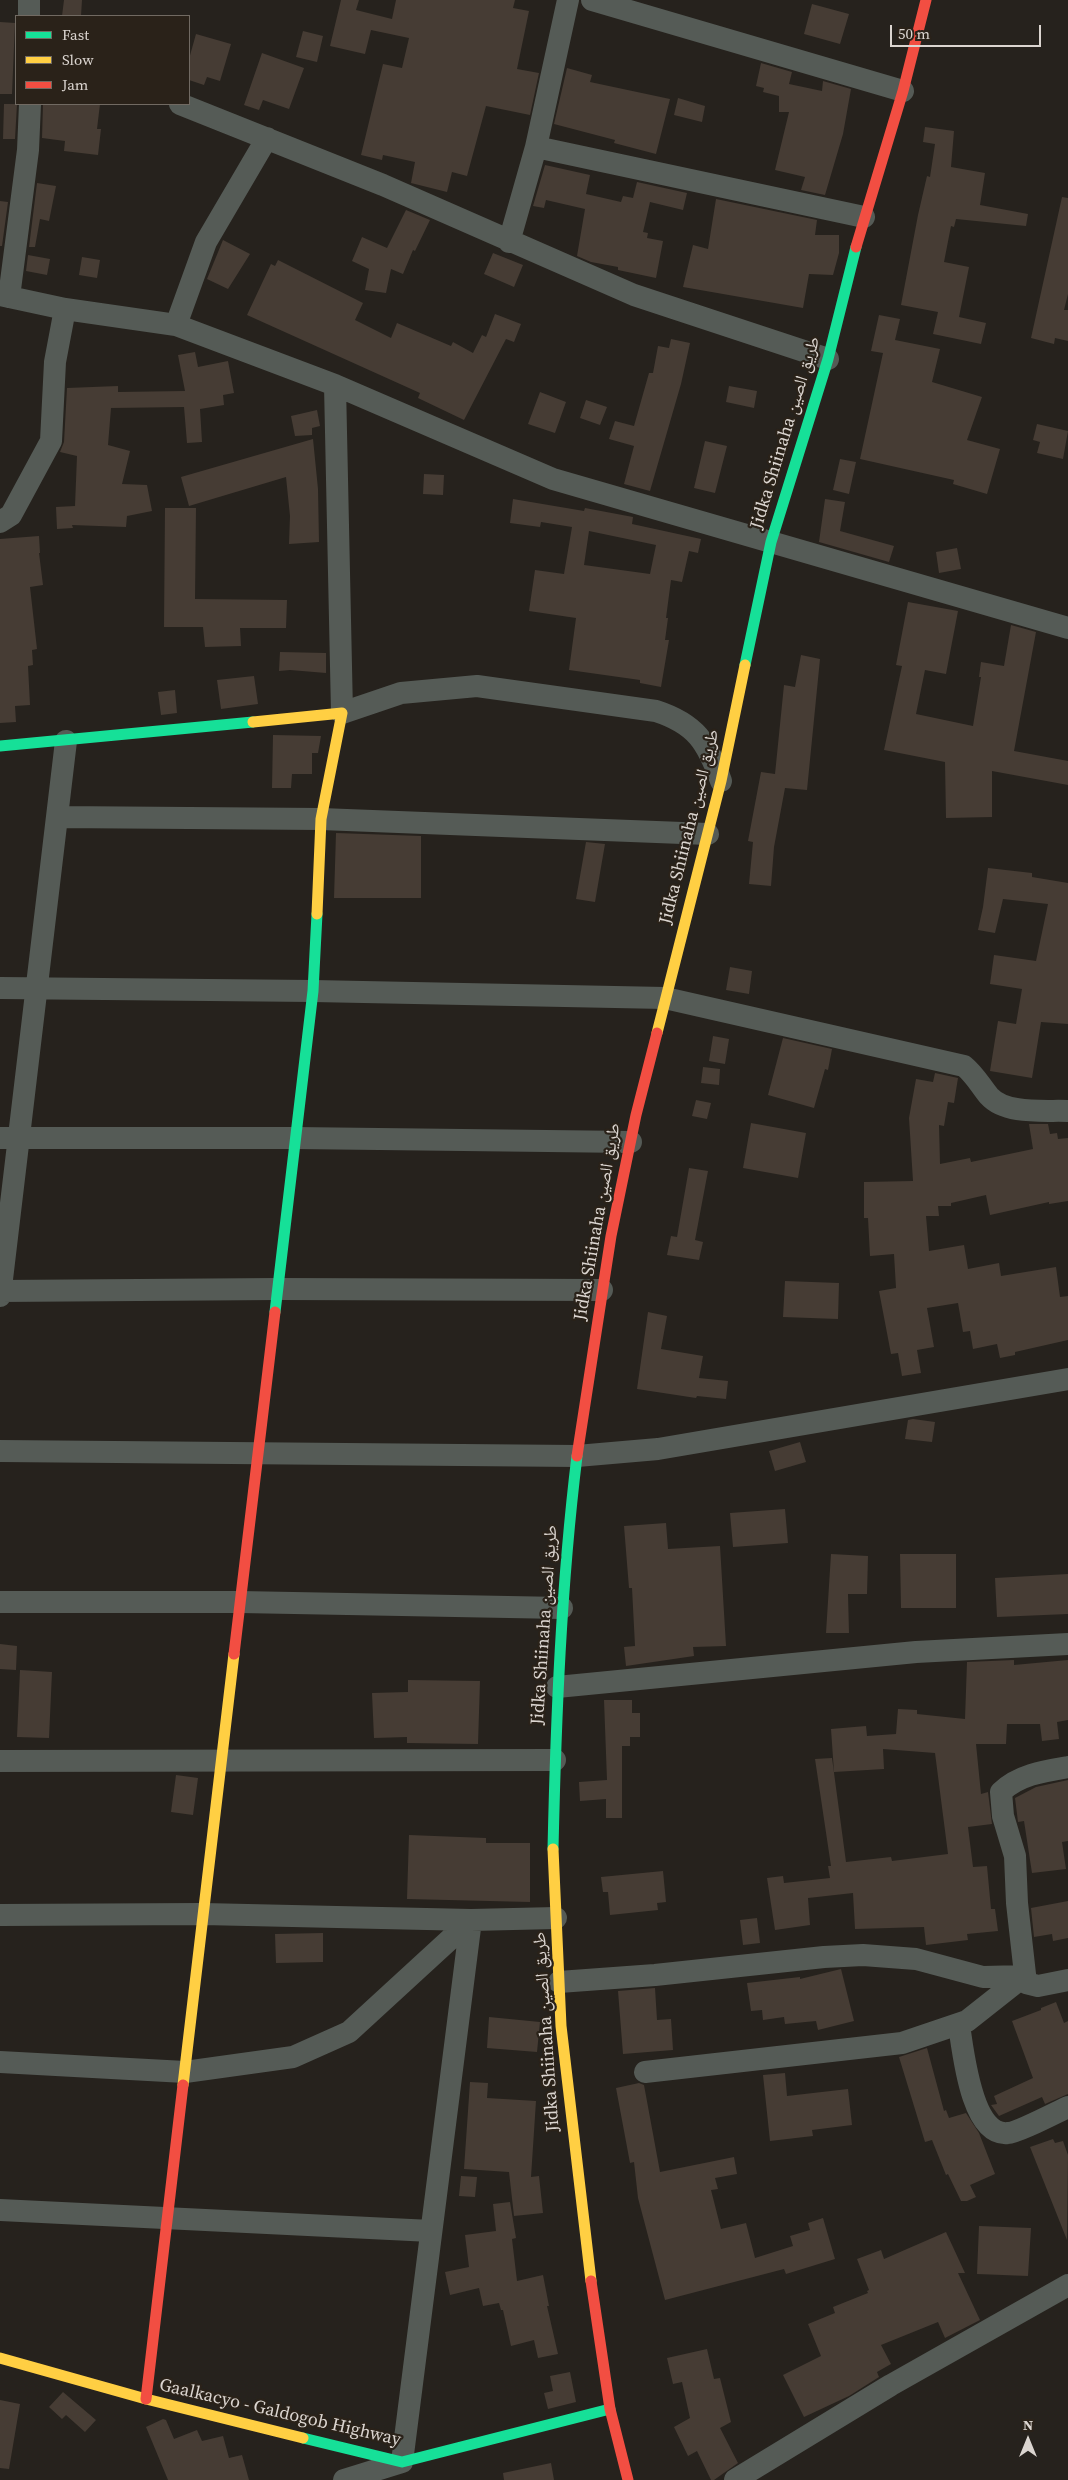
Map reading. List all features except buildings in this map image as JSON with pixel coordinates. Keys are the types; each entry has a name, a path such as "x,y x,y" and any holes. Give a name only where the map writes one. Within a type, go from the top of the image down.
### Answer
{"street":[{"path":"29,0 29,15"},
{"path":"509,242 536,147 568,0"},
{"path":"592,0 903,91"},
{"name":"Jidka Shiinaha طريق الصين","path":"628,2480 610,2410 585,2241 570,2117 559,1982 553,1870 557,1687 566,1550 577,1456 602,1290 631,1142 665,998 721,780 771,542 828,358 864,217 903,91 926,0"},
{"path":"30,105 28,150 4,296 65,309 176,325 335,385 553,480 1068,628"},
{"path":"183,105 383,185 509,242 634,295 828,358"},
{"path":"176,325 206,242 267,138"},
{"path":"536,147 864,217"},
{"path":"0,522 11,515 51,441 55,362 65,309"},
{"path":"146,2399 312,991 321,819 342,712 335,385"},
{"path":"0,746 66,741 342,712 401,693 477,686 656,711 678,718 698,733 712,756 721,780"},
{"path":"0,1296 9,1138 36,989 66,741"},
{"path":"57,817 321,819 708,834"},
{"path":"0,988 312,991 665,998 964,1066 975,1075 990,1097 1002,1105 1032,1110 1068,1111"},
{"path":"9,1138 295,1138 631,1142"},
{"path":"0,1291 277,1289 602,1290"},
{"path":"0,1451 577,1456 658,1449 1068,1379"},
{"path":"0,1602 240,1602 562,1608"},
{"path":"557,1687 916,1652 1068,1644"},
{"path":"0,1761 222,1759 555,1760"},
{"path":"1068,1767 1026,1776 1010,1784 1001,1792 1002,1816 1015,1856 1026,1983 1038,1986 1068,1980"},
{"path":"0,1915 203,1914 471,1920 556,1918"},
{"path":"0,2062 185,2072 294,2058 349,2032 471,1920"},
{"path":"344,2480 402,2462 471,1920"},
{"path":"559,1982 655,1975 824,1957 863,1955 916,1959 983,1977 1024,1976"},
{"path":"645,2072 902,2043 967,2021 1024,1976"},
{"path":"959,2025 975,2102 984,2123 995,2131 1008,2134 1068,2107"},
{"path":"0,2210 431,2231"},
{"path":"735,2480 891,2385 1068,2285"},
{"name":"Gaalkacyo - Galdogob Highway","path":"0,2358 146,2399 402,2462 610,2410"}],"traffic: fast":[{"path":"745,665 771,542 828,359 856,247"},
{"path":"0,746 253,722"},
{"path":"275,1312 313,991 317,914"},
{"path":"553,1849 560,1652 571,1505 577,1456"},
{"path":"303,2438 402,2462 610,2409"}],"traffic: slow":[{"path":"657,1033 721,781 745,665"},
{"path":"253,722 342,713 321,819 317,914"},
{"path":"183,2085 234,1654"},
{"path":"553,1849 561,2026 591,2281"},
{"path":"0,2358 146,2399 303,2438"}],"traffic: jam":[{"path":"856,247 903,91 926,0"},
{"path":"577,1456 611,1236 636,1115 657,1033"},
{"path":"234,1654 275,1312"},
{"path":"146,2399 183,2085"},
{"path":"591,2281 610,2409 628,2480"}]}
